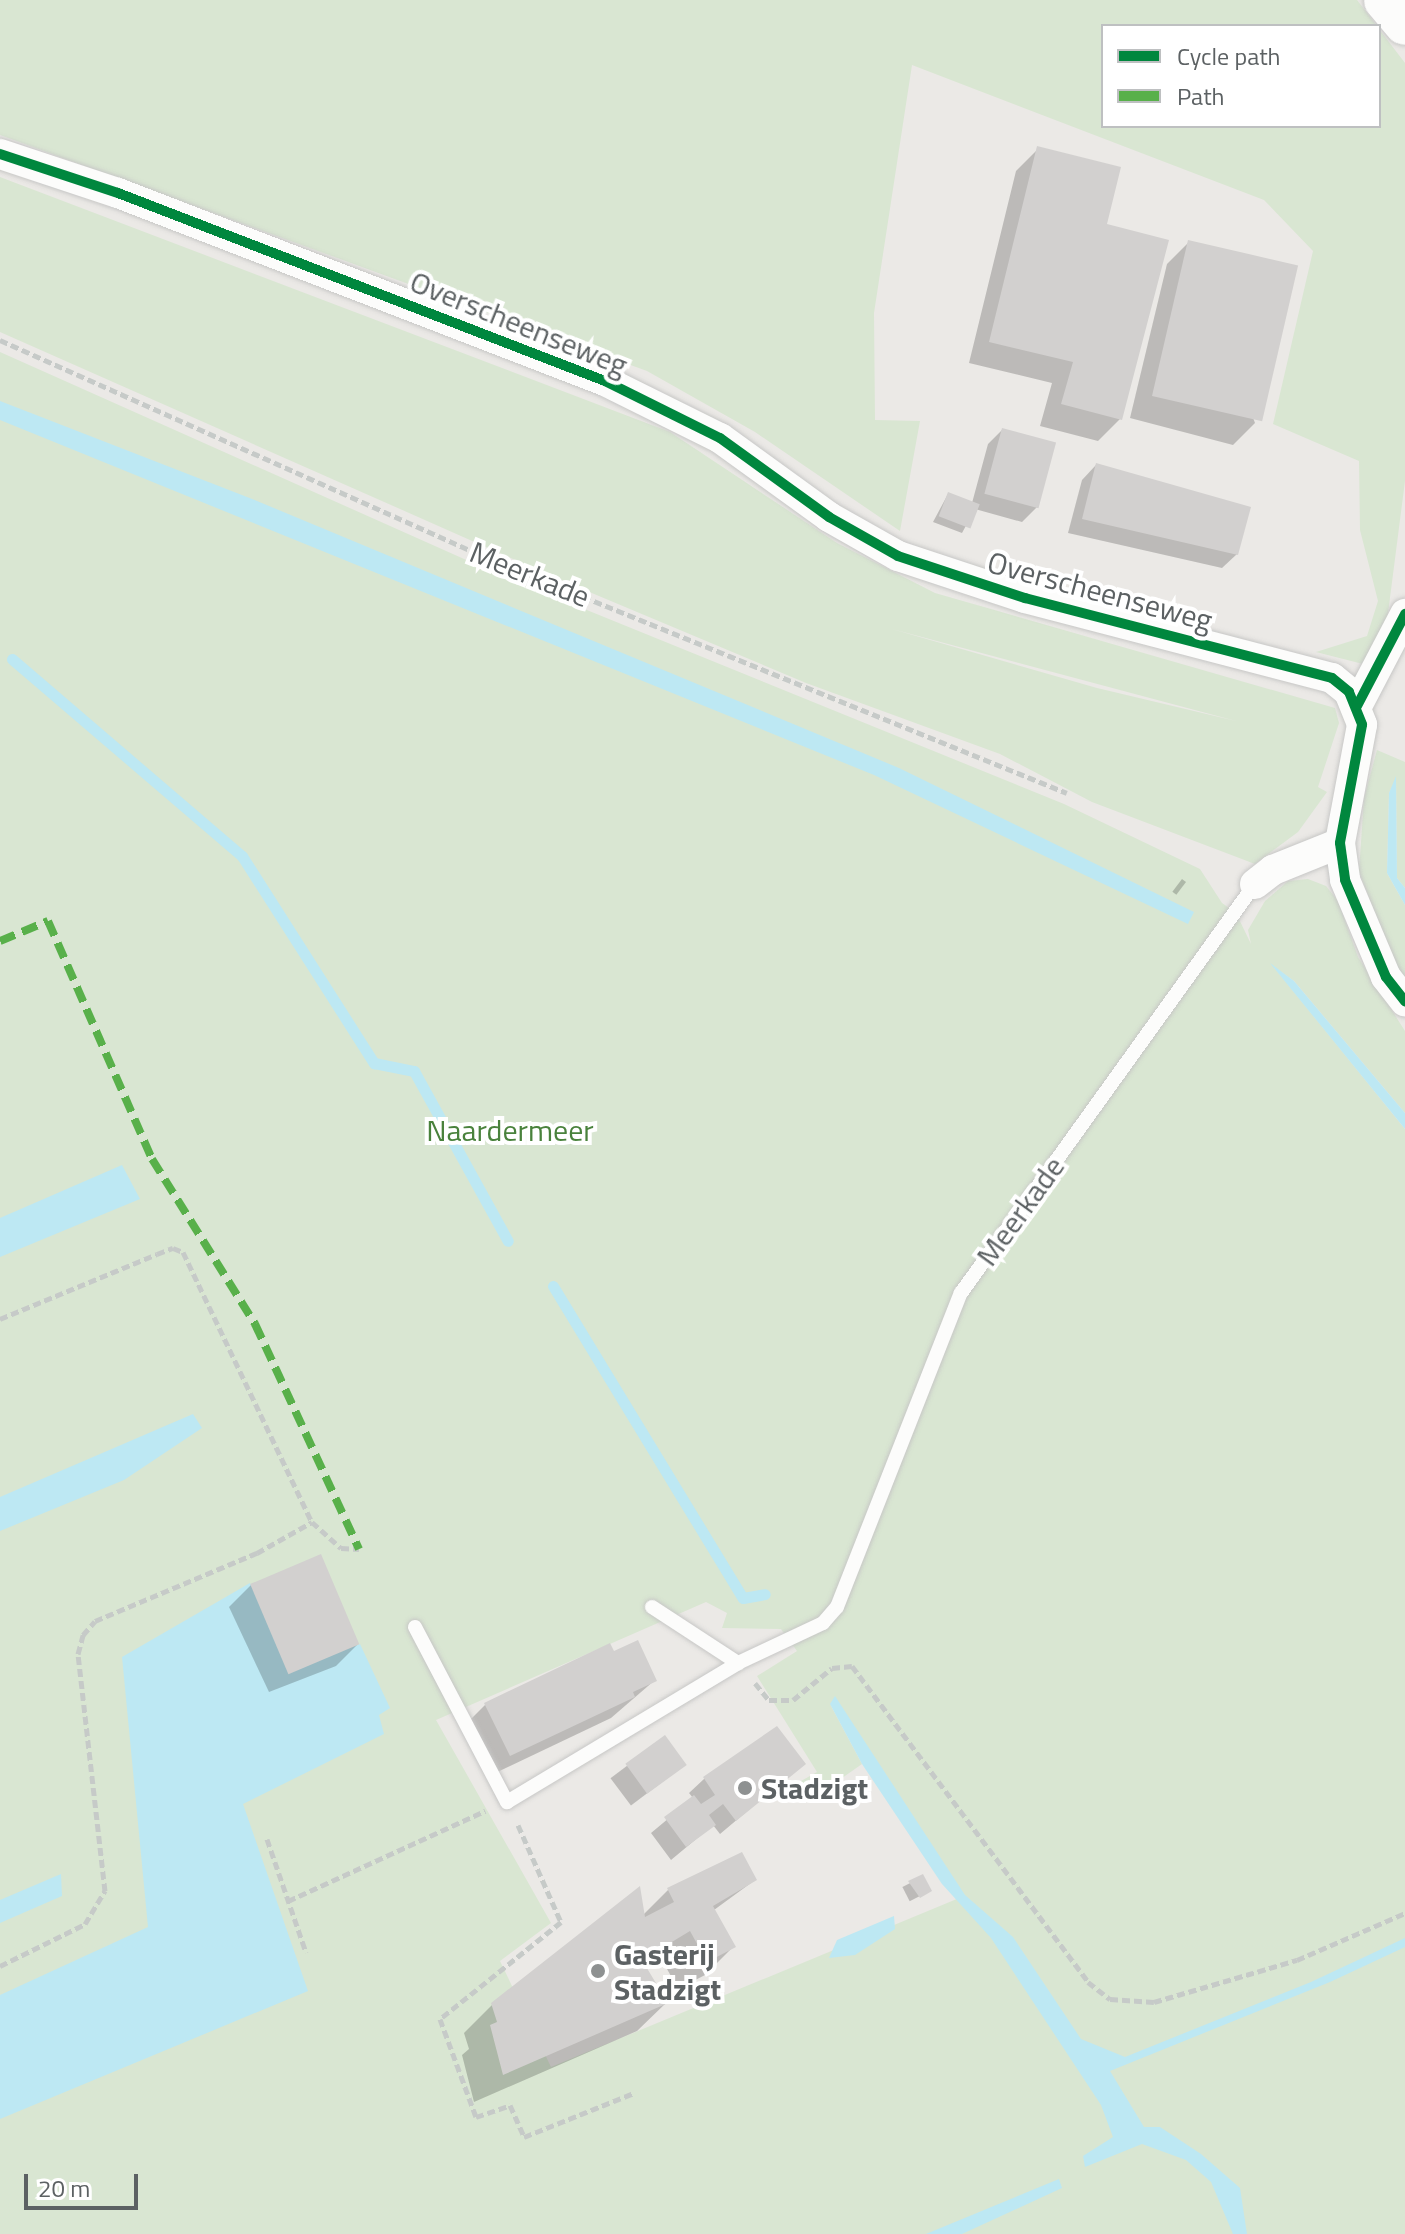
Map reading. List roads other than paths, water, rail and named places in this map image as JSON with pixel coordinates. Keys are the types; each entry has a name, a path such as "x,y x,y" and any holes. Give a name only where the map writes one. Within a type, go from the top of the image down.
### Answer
{"main road":[{"path":"1385,0 1405,24"}],"street":[{"name":"Overscheenseweg","path":"0,154 118,193 605,381 720,438 829,517 898,556 1025,598 1332,678 1357,706"},
{"path":"1405,614 1357,706 1362,738 1340,843 1353,909 1386,977 1405,1001"},
{"name":"Meerkade","path":"1255,884 1273,870 1340,843"}],"lane":[{"name":"Meerkade","path":"415,1627 507,1802 738,1663 823,1623 837,1607 961,1293 1255,884"},
{"path":"652,1607 738,1663"}],"water":[{"path":"0,401 257,501 899,768 1194,912 1188,924 874,775 0,420"},
{"path":"1396,776 1397,878 1405,888 1405,905 1387,873 1389,793"},
{"path":"1270,963 1294,981 1405,1113 1405,1129"},
{"path":"122,1165 140,1199 0,1257 0,1218"},
{"path":"193,1414 202,1428 124,1480 0,1531 0,1497"},
{"path":"250,1583 291,1671 360,1644 390,1708 379,1715 384,1734 243,1804 308,1991 0,2119 0,1995 148,1927 122,1657"},
{"path":"835,1696 965,1895 1013,1937 1081,2039 1125,2057 1311,1982 1405,1938 1405,1947 1330,1982 1110,2071 1144,2127 1160,2127 1201,2154 1240,2188 1247,2234 1233,2234 1211,2182 1186,2160 1142,2144 1085,2167 1083,2156 1113,2137 1101,2105 991,1938 942,1884 862,1764 830,1704"},
{"path":"61,1874 62,1896 0,1923 0,1900"},
{"path":"894,1916 895,1929 855,1955 829,1958 837,1940"},
{"path":"1059,2179 1062,2188 962,2234 926,2234"}],"waterway":[{"path":"12,659 242,856 374,1063 414,1071 508,1241"},
{"path":"553,1286 743,1598 765,1594"}],"place":[{"name":"Stadzigt","path":"745,1788"},
{"name":"Gasterij Stadzigt","path":"598,1971"}],"park label":[{"name":"Naardermeer","path":"510,1130"}]}
